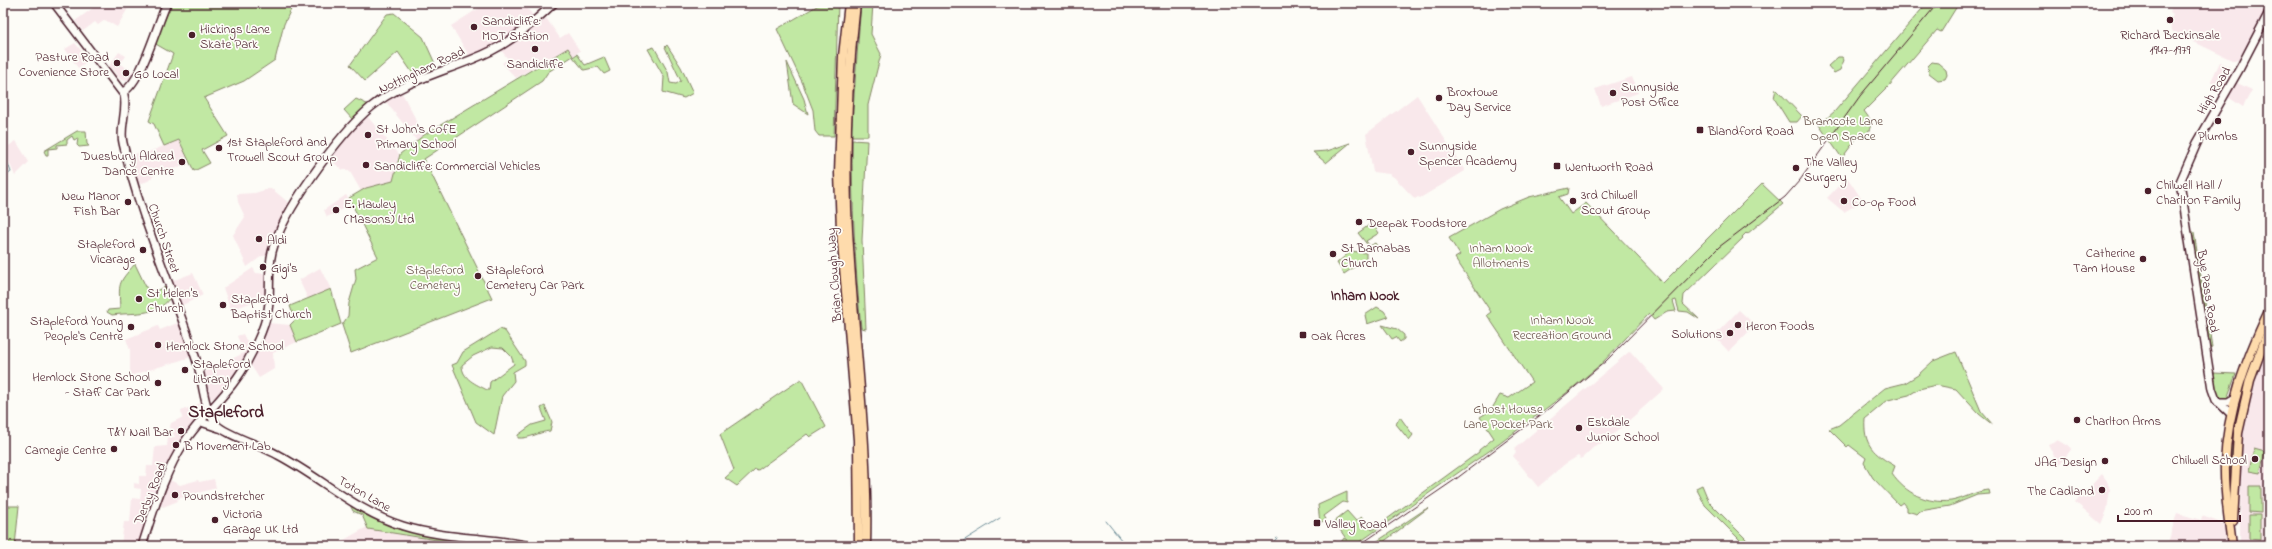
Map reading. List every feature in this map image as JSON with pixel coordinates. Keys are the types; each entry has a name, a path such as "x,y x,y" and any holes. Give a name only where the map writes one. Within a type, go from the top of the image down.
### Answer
{"main road":[{"path":"54,3 123,92 131,86 145,59 168,3"},
{"name":"Nottingham Road","path":"210,411 241,372 261,332 268,308 271,259 279,233 296,203 326,157 345,134 361,116 381,100 423,79 501,46 519,34 554,3"},
{"name":"Brian Clough Way","path":"848,3 843,56 840,173 841,230 858,440 859,546"},
{"name":"Brian Clough Way","path":"856,3 847,123 847,207 865,430 867,508 866,546"},
{"name":"High Road","path":"2180,182 2197,142 2269,12"},
{"name":"Church Street","path":"123,92 125,103 122,136 124,149 141,206 197,362 210,411"},
{"name":"Bye Pass Road","path":"2180,182 2212,389 2218,402 2231,414"},
{"path":"2232,543 2227,504 2225,464 2231,414 2234,398 2249,353 2269,311"},
{"path":"2232,543 2234,474 2238,433 2250,380 2269,329"},
{"path":"2218,402 2228,402 2234,398"},
{"path":"210,411 220,428"},
{"name":"Derby Road","path":"142,546 162,487 183,445 210,411"},
{"name":"Toton Lane","path":"201,422 220,428 277,454 370,512 392,522 423,531 530,546"}],"shaded area":[{"path":"90,3 131,3 117,27 105,20 98,25 95,22 83,31 75,21 93,8"},
{"path":"487,3 523,3 534,17 502,41 470,57 451,26"},
{"path":"2172,3 2268,3 2239,60 2234,61 2173,32 2169,23 2173,15 2170,13"},
{"name":"Sandicliffe","path":"546,18 560,38 568,33 580,51 573,56 568,48 516,78 502,63 508,59 501,50 517,41"},
{"path":"75,43 89,60 78,68 65,49"},
{"path":"119,52 126,56 120,64 134,72 127,81 121,80 109,66"},
{"path":"2220,62 2230,67 2231,72 2223,87 2211,81"},
{"path":"1632,77 1638,93 1601,106 1595,89"},
{"path":"2237,83 2252,90 2243,107 2228,97"},
{"path":"402,93 424,135 417,141 386,102"},
{"name":"Sunnyside Spencer Academy","path":"1417,95 1465,171 1420,198 1418,197 1415,199 1395,178 1389,174 1373,172 1366,134"},
{"name":"Sandicliffe: Commercial Vehicles","path":"367,116 399,154 393,181 361,191 349,170 343,170 330,160 344,140"},
{"path":"179,140 189,162 166,173 164,171 156,174 148,181 139,184 130,156 140,152 141,155"},
{"path":"16,141 29,162 15,176 4,149"},
{"path":"1847,177 1863,201 1844,212 1827,198"},
{"path":"271,188 290,204 276,232 268,256 262,256 247,267 233,235 245,217 238,202 237,194 255,193"},
{"path":"346,195 352,204 327,217 324,210"},
{"path":"253,268 256,273 266,274 264,298 231,310 223,288"},
{"path":"320,268 331,289 308,299 299,280"},
{"path":"193,273 203,295 181,306 172,281"},
{"path":"1739,310 1755,325 1729,352 1714,336"},
{"name":"Hemlock Stone School","path":"180,322 191,357 130,376 130,350 126,339 158,326 160,330"},
{"path":"268,323 290,325 297,342 273,353 274,369 259,378 250,364"},
{"path":"243,334 246,340 252,343 250,350 229,384 214,398 209,399 202,373 244,353 237,336"},
{"name":"Eskdale Junior School","path":"1630,351 1664,389 1605,442 1596,445 1581,459 1578,456 1565,464 1538,487 1513,456 1516,452 1514,449"},
{"name":"Chilwell School","path":"2263,356 2269,359 2269,546 2240,546 2241,438 2248,406"},
{"path":"203,402 206,413 188,435 139,546 110,546 110,544 121,545 124,522 130,522 132,498 140,499 141,489 134,488 134,483 139,484 139,476 146,476 147,466 153,466 155,447 167,446 168,437 175,437 170,427 171,423 183,417 181,411"},
{"path":"2057,440 2072,448 2059,466 2048,444"},
{"path":"2102,474 2107,481 2110,490 2107,510 2101,524 2075,502"},
{"name":"Poundstretcher","path":"168,479 180,485 198,480 199,482 214,479 216,488 177,499 178,501 163,507 157,503"},
{"path":"2177,513 2201,520 2202,516 2224,524 2227,546 2167,546"},
{"path":"367,527 368,529 440,541 447,538 459,539 451,546 333,546"}],"green space":[{"path":"171,3 294,3 284,24 275,60 244,81 204,98 228,136 202,150 210,163 194,171 179,140 164,146 154,124 149,121 173,54 154,43"},
{"path":"822,3 838,3 834,136 819,136 815,131 813,110 803,84 777,29"},
{"path":"861,3 873,3 871,34 881,54 868,105 868,136 851,136"},
{"name":"Bramcote Lane Open Space","path":"1927,3 1959,3 1941,32 1937,30 1889,86 1864,111 1872,122 1868,133 1859,135 1842,158 1819,125 1835,111"},
{"path":"394,13 423,37 437,68 416,78 398,52 365,81 350,65 387,14"},
{"path":"667,45 681,67 693,93 684,98 663,92 664,77 648,49 654,47 668,72 670,83 676,84 681,81 665,47"},
{"name":"Stapleford Cemetery","path":"568,48 573,56 548,72 542,81 424,159 492,298 351,353 342,325 348,316 349,303 356,279 355,269 378,257 349,198 366,188 393,181 400,154 424,135"},
{"path":"577,54 585,65 604,57 610,71 604,74 598,67 584,70 573,57"},
{"path":"1838,57 1842,57 1844,60 1840,70 1834,73 1828,66"},
{"path":"787,62 804,99 808,114 793,104"},
{"path":"1932,62 1938,63 1946,70 1947,75 1945,79 1938,80 1929,73 1928,66"},
{"path":"1776,89 1802,116 1797,122 1789,122 1774,98"},
{"path":"356,99 369,105 353,120 344,110"},
{"path":"77,131 86,131 87,144 89,146 79,147 77,145 78,138 74,140 72,136 67,140 67,144 57,145 57,148 48,149 48,155 46,155 44,151"},
{"path":"852,140 867,141 862,240 866,329 861,328 857,281 853,211"},
{"path":"1350,143 1326,163 1313,152 1327,151"},
{"path":"1762,184 1783,204 1747,234 1746,233 1742,237 1743,238 1684,295 1683,304 1699,319 1688,312 1679,311 1676,300 1673,301 1676,311 1667,312 1654,320 1649,314 1601,364 1569,391 1499,444 1354,546 1330,546 1335,541 1339,545 1344,538 1347,540 1334,521 1347,511 1356,521 1362,517 1372,530 1479,452 1479,450 1494,438 1480,417 1491,410 1500,395 1509,398 1532,382 1487,315 1491,312 1455,258 1460,255 1449,238 1500,209 1529,197 1569,188 1568,194 1559,197 1571,214 1586,203 1663,283"},
{"path":"1372,223 1379,233 1366,241 1370,246 1375,243 1377,246 1370,248 1358,233"},
{"path":"2192,232 2194,232 2212,347 2209,348"},
{"path":"1351,251 1366,253 1366,259 1344,274 1337,263"},
{"path":"135,264 147,289 155,291 166,287 170,298 164,304 151,311 112,315 107,312 108,310 120,309 120,284"},
{"path":"331,289 341,324 297,342 290,325 295,320 290,306"},
{"path":"1377,307 1384,311 1388,317 1367,324 1365,315"},
{"path":"2269,317 2269,323 2265,332 2233,451 2231,480 2228,482 2227,460 2233,417 2245,377"},
{"path":"1382,325 1397,329 1404,335 1404,339 1400,342 1396,337 1392,339"},
{"path":"500,329 505,331 525,361 525,365 513,372 514,381 502,396 494,435 476,422 452,365 457,363 463,352","holes":["492,347 503,348 511,356 514,364 490,382 489,390 474,383 464,374 462,365 473,356"]},
{"path":"1956,352 1981,411 1993,425 1979,414 1956,389 1936,385 1919,389 1909,395 1888,400 1865,419 1866,436 1871,448 1895,466 1892,474 1903,487 1910,492 1933,501 1951,501 1989,490 1990,494 1977,495 1950,506 1920,511 1917,514 1907,511 1907,507 1903,502 1899,505 1873,478 1864,463 1866,458 1849,445 1847,447 1829,429 1839,425 1885,388 1905,383 1918,375 1933,361"},
{"path":"2213,373 2236,374 2227,399 2222,399 2217,394"},
{"path":"801,379 826,427 810,437 807,434 758,470 755,469 737,486 725,478 734,470 720,434"},
{"path":"545,406 552,422 550,431 518,438 518,435 532,425 546,421 541,408"},
{"path":"1400,417 1413,435 1409,440 1396,424"},
{"path":"2254,449 2265,452 2260,473 2249,471"},
{"path":"1702,485 1709,502 1753,546 1746,546 1705,505 1696,488"},
{"path":"2249,486 2261,486 2261,513 2249,512"},
{"path":"1347,492 1347,503 1343,502 1324,516 1326,519 1320,523 1318,505"},
{"path":"350,505 401,530 447,538 449,542 368,529 362,515 353,511"},
{"path":"3,506 19,506 15,546 3,546"},
{"path":"1428,508 1378,546 1370,546 1424,510"},
{"path":"2249,515 2260,515 2260,540 2249,539"},
{"path":"459,539 506,545 451,546"}],"waterway":[{"path":"3,150 11,172 3,178"},
{"path":"955,546 1000,518"},
{"path":"1106,521 1126,546"},
{"path":"1270,546 1277,538"}],"tram line":[{"path":"1358,546 1456,479 1551,407 1606,361 1719,247 1785,197 1800,180 1860,96 1938,3"}],"place":[{"name":"Richard Beckinsale 1947-1979","path":"2170,20"},
{"name":"Sandicliffe: MOT Station","path":"474,27"},
{"name":"Hickings Lane Skate Park","path":"192,35"},
{"name":"Sandicliffe","path":"535,49"},
{"name":"Pasture Road Covenience Store","path":"117,63"},
{"name":"Go Local","path":"126,73"},
{"name":"Sunnyside Post Office","path":"1613,93"},
{"name":"Broxtowe Day Service","path":"1439,98"},
{"name":"Plumbs","path":"2218,121"},
{"name":"Blandford Road","path":"1700,130"},
{"name":"St John's CofE Primary School","path":"368,135"},
{"name":"1st Stapleford and Trowell Scout Group","path":"219,148"},
{"name":"Sunnyside Spencer Academy","path":"1411,152"},
{"name":"Duesbury Aldred Dance Centre","path":"182,162"},
{"name":"Sandicliffe: Commercial Vehicles","path":"366,165"},
{"name":"Wentworth Road","path":"1557,166"},
{"name":"The Valley Surgery","path":"1796,168"},
{"name":"Chilwell Hall / Charlton Family","path":"2148,191"},
{"name":"3rd Chilwell Scout Group","path":"1573,201"},
{"name":"Co-op Food","path":"1844,201"},
{"name":"New Manor Fish Bar","path":"128,202"},
{"name":"E. Hawley (Masons) Ltd","path":"336,210"},
{"name":"Deepak Foodstore","path":"1359,222"},
{"name":"Aldi","path":"259,239"},
{"name":"Stapleford Vicarage","path":"143,250"},
{"name":"St Barnabas Church","path":"1333,254"},
{"name":"Catherine Tam House","path":"2143,259"},
{"name":"Gigi's","path":"263,267"},
{"name":"Stapleford Cemetery Car Park","path":"478,276"},
{"name":"St Helen's Church","path":"139,299"},
{"name":"Stapleford Baptist Church","path":"223,305"},
{"name":"Heron Foods","path":"1738,325"},
{"name":"Stapleford Young People's Centre","path":"131,327"},
{"name":"Solutions","path":"1730,333"},
{"name":"Oak Acres","path":"1303,335"},
{"name":"Hemlock Stone School","path":"158,345"},
{"name":"Stapleford Library","path":"185,370"},
{"name":"Hemlock Stone School - Staff Car Park","path":"158,383"},
{"name":"Charlton Arms","path":"2077,420"},
{"name":"Eskdale Junior School","path":"1579,428"},
{"name":"T&Y Nail Bar","path":"181,431"},
{"name":"B Movement Lab","path":"176,445"},
{"name":"Carnegie Centre","path":"114,449"},
{"name":"Chilwell School","path":"2255,459"},
{"name":"JAG Design","path":"2105,461"},
{"name":"The Cadland","path":"2102,490"},
{"name":"Poundstretcher","path":"175,495"},
{"name":"Victoria Garage UK Ltd","path":"215,520"},
{"name":"Valley Road","path":"1317,523"}],"district":[{"name":"Inham Nook","path":"1365,295"},
{"name":"Stapleford","path":"226,411"}],"park label":[{"name":"Inham Nook Allotments","path":"1501,254"},
{"name":"Inham Nook Recreation Ground","path":"1562,326"},
{"name":"Ghost House Lane Pocket Park","path":"1508,416"}]}
